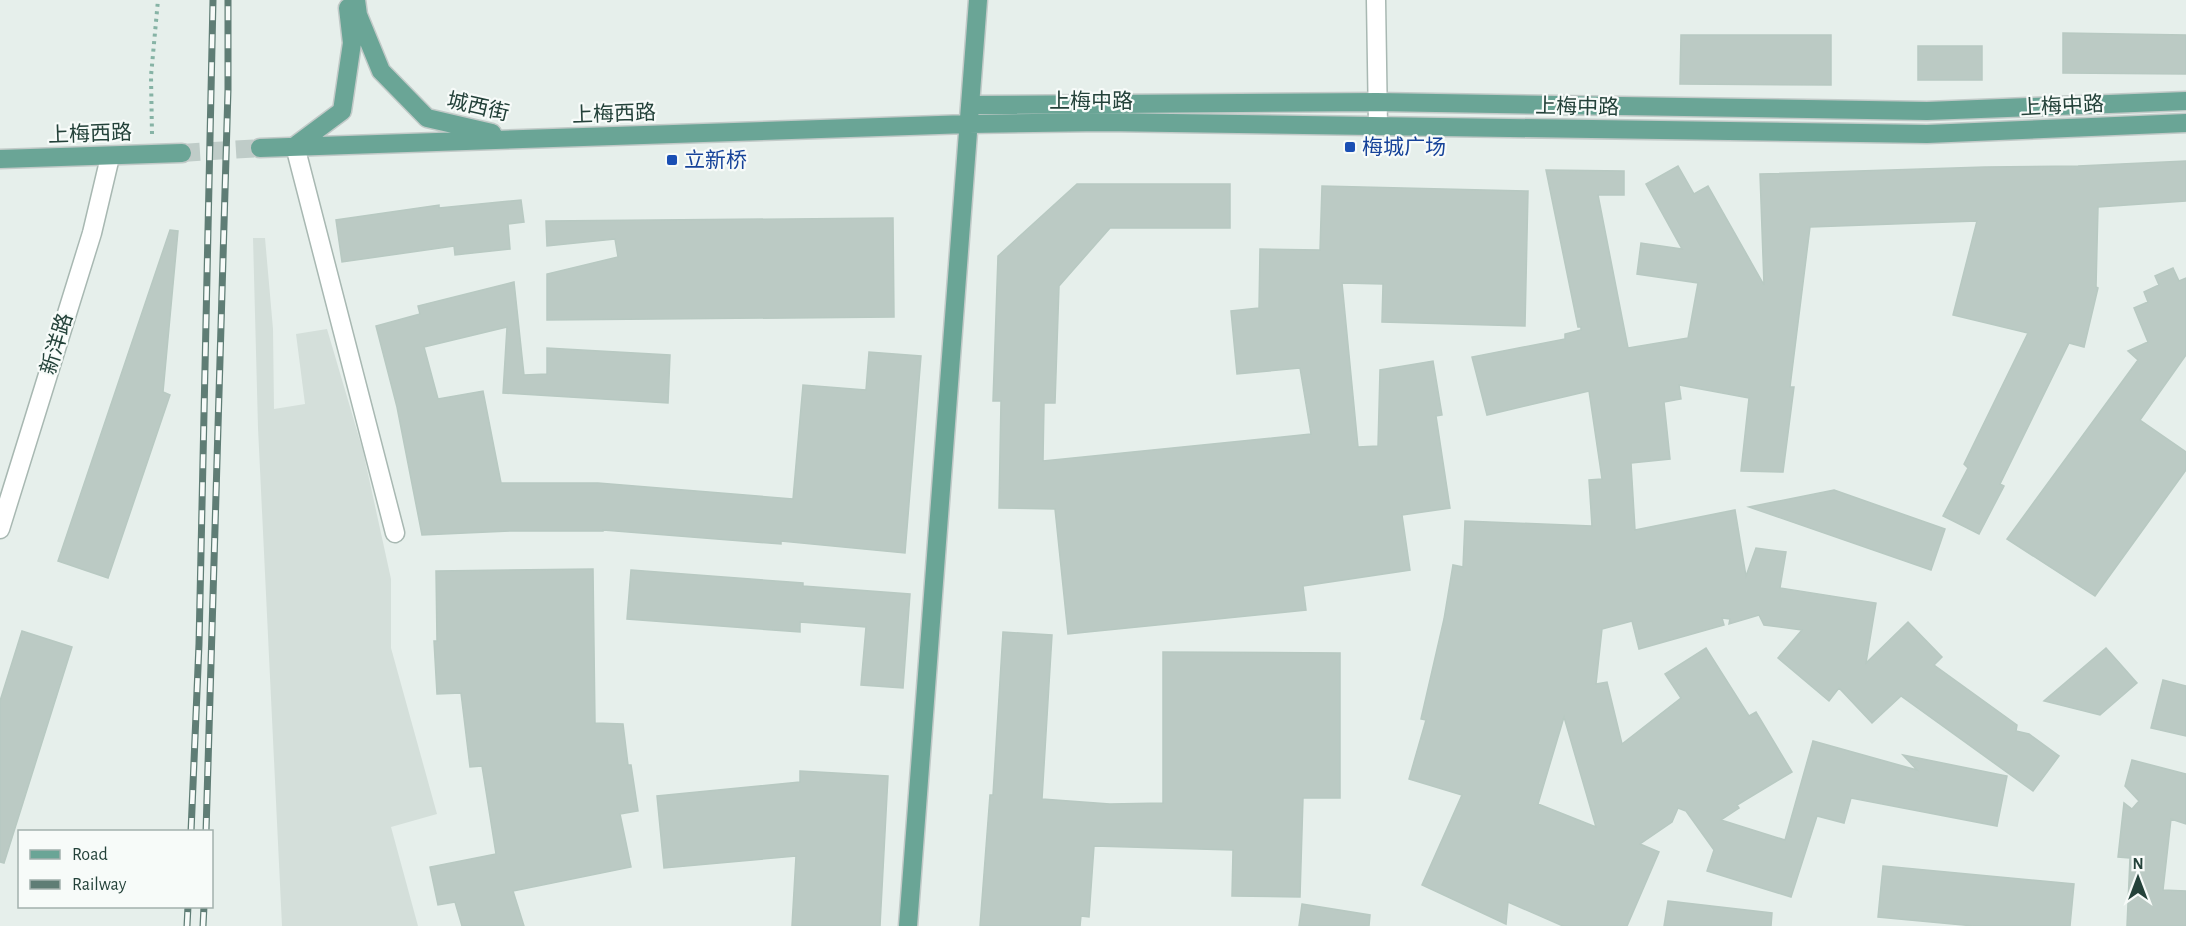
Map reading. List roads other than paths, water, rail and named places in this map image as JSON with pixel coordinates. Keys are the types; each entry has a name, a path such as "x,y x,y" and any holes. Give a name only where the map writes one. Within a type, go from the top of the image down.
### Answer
{"main road":[{"path":"295,146 342,111 352,43 347,0"},
{"name":"城西街","path":"356,0 358,15 381,71 427,118 517,139"},
{"path":"908,926 978,0"},
{"name":"上梅中路","path":"969,105 1377,102 1927,111 2186,101"},
{"path":"1927,111 1927,135"},
{"name":"上梅中路","path":"968,124 1378,126 1927,135 2186,123"},
{"name":"上梅西路","path":"261,148 968,124"},
{"name":"上梅西路","path":"0,159 182,153"}],"street":[{"path":"1376,0 1378,126"},
{"path":"295,146 394,533"},
{"name":"新洋路","path":"0,529 92,233 110,157"}],"tunnel":[{"path":"182,153 260,148"}],"railway":[{"path":"191,830 199,644 213,0"},
{"path":"206,830 228,90 228,0"},
{"path":"187,926 188,908"},
{"path":"203,926 204,908"}],"place":[{"name":"梅城广场","path":"1350,147"},
{"name":"立新桥","path":"672,160"}]}
